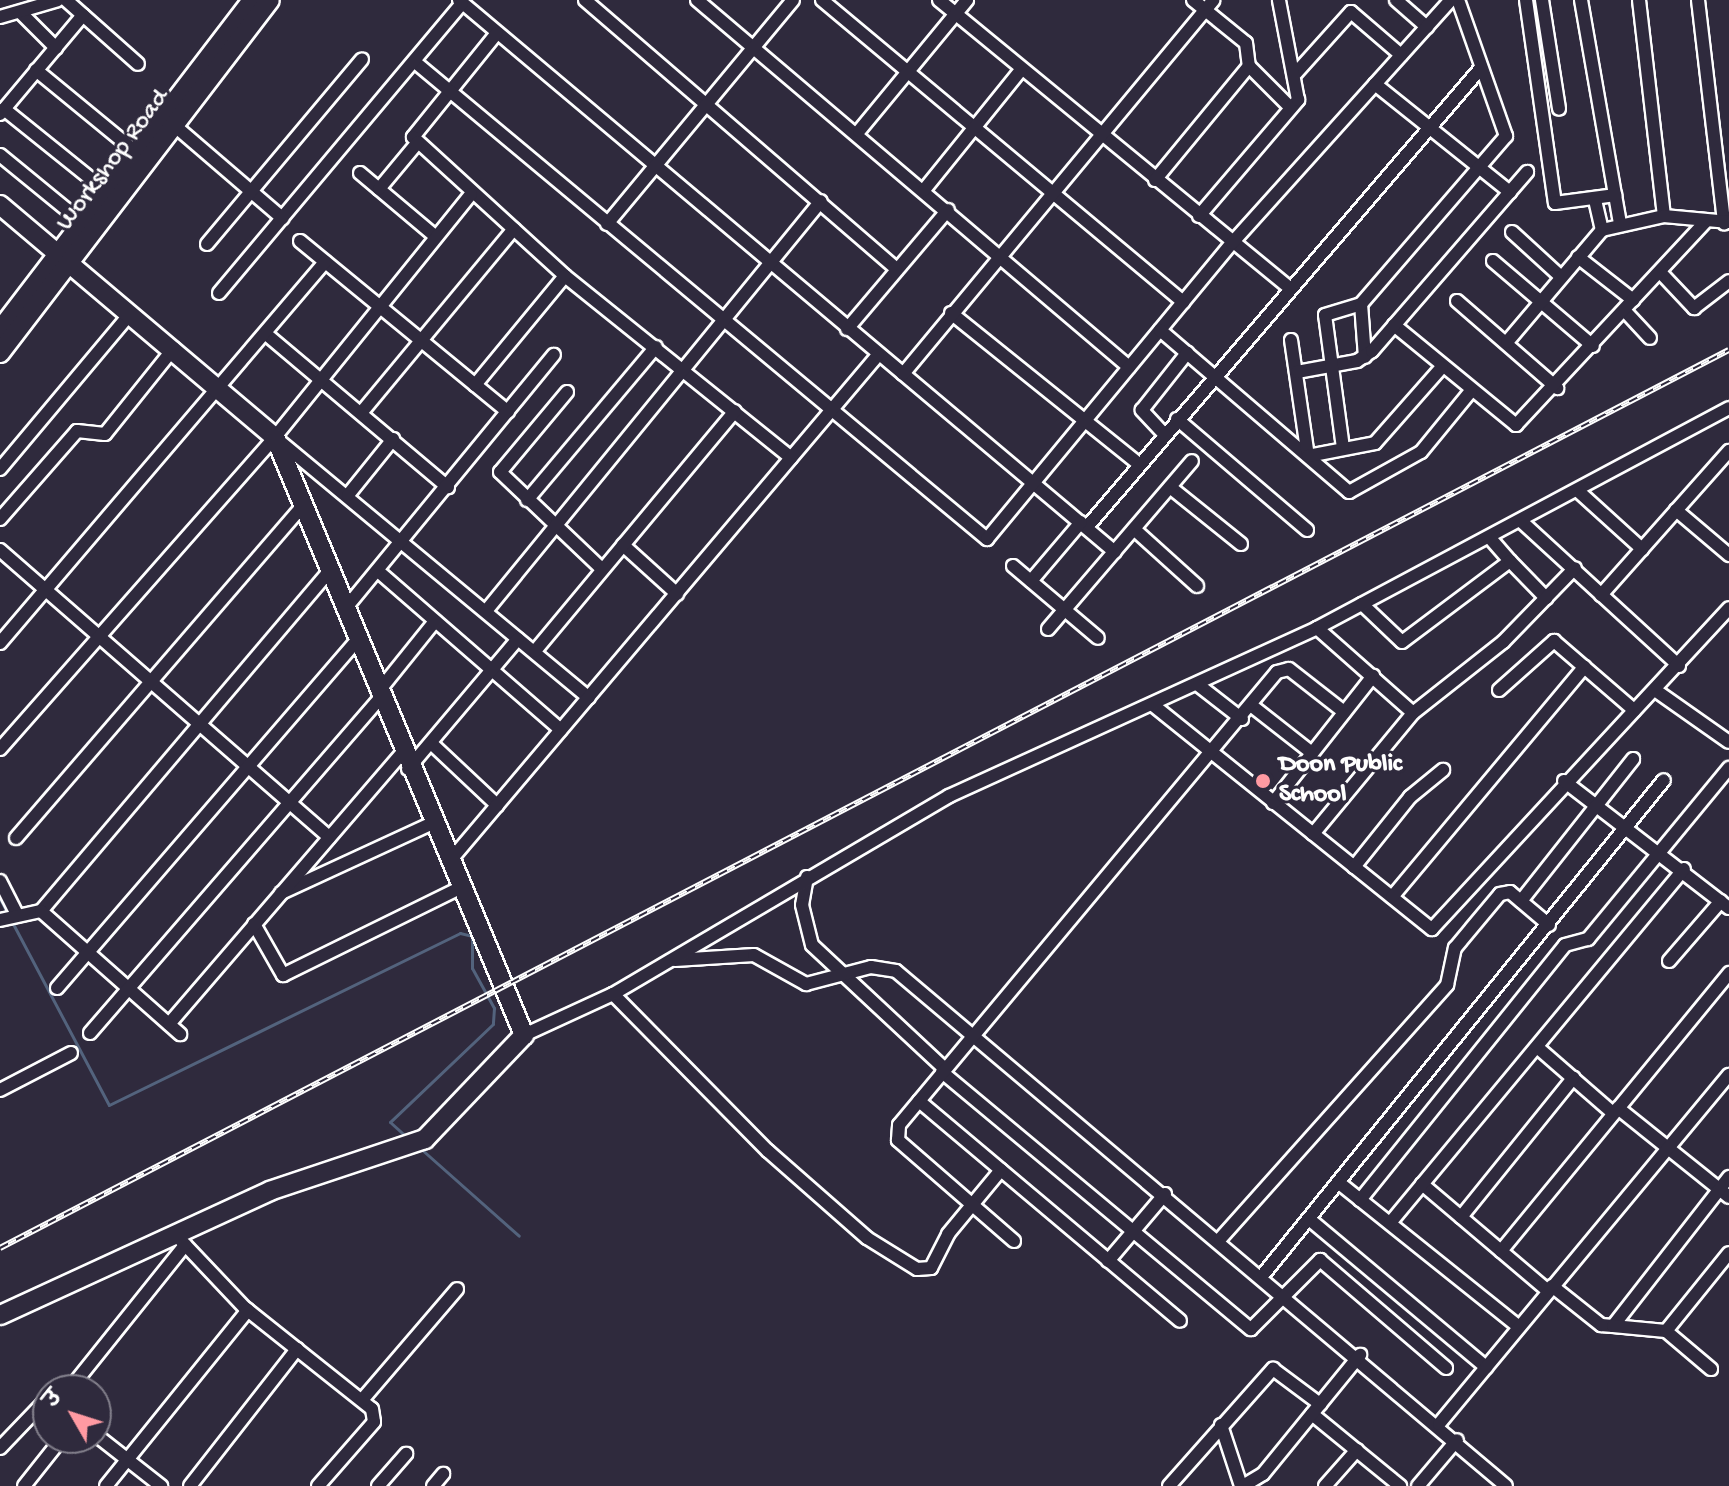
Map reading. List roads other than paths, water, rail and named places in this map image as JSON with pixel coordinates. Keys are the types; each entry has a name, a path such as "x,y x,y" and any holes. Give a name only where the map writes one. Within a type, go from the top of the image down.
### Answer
{"street":[{"path":"0,2 3,17 58,0"},
{"path":"66,0 138,64"},
{"name":"Workshop Road","path":"0,353 64,259 82,222 252,0"},
{"name":"Workshop Road","path":"0,330 64,259 174,125 270,0"},
{"path":"585,0 897,269"},
{"path":"697,0 756,44 859,131 1129,367"},
{"path":"607,224 793,0"},
{"path":"822,0 1048,194 1183,302"},
{"path":"939,0 1100,136 1288,287"},
{"path":"859,131 967,0"},
{"path":"1193,0 1210,5 1246,43 1249,66 1291,108"},
{"path":"1199,216 1300,94 1279,0"},
{"path":"1396,0 1427,27"},
{"path":"415,62 982,538 993,535 1083,421 1232,243 1451,0"},
{"path":"1343,448 1324,318 1361,304 1506,136 1458,0"},
{"path":"1526,0 1555,203 1615,195"},
{"path":"1542,0 1559,109"},
{"path":"1581,0 1620,224"},
{"path":"1639,0 1664,216"},
{"path":"1507,342 1602,230 1664,216 1726,222 1698,0"},
{"path":"219,293 415,62 461,2 1115,552"},
{"path":"903,374 1048,194 1210,5"},
{"path":"20,12 56,48"},
{"path":"1296,73 1351,12 1401,55"},
{"path":"83,15 2,112 106,191"},
{"path":"497,33 417,128 418,142 471,194 565,276 686,370 791,458"},
{"path":"207,244 362,59"},
{"path":"1155,180 1249,66"},
{"path":"1031,581 1139,464 1288,287 1481,68"},
{"path":"36,70 136,152"},
{"path":"924,190 1021,70"},
{"path":"1375,84 1510,192"},
{"path":"174,125 282,218"},
{"path":"379,189 418,142"},
{"path":"0,155 82,222"},
{"path":"1297,372 1332,368 1365,357 1527,172"},
{"path":"360,173 436,237"},
{"path":"0,749 275,437 471,194"},
{"path":"1595,200 1602,230"},
{"path":"486,611 821,201"},
{"path":"0,205 174,348 275,437 404,540 589,698"},
{"path":"847,329 948,210"},
{"path":"1394,325 1510,425 1557,388 1705,222"},
{"path":"361,413 514,229"},
{"path":"1512,232 1560,276"},
{"path":"300,241 508,412"},
{"path":"1578,257 1629,305 1650,338"},
{"path":"1493,261 1593,346"},
{"path":"0,643 325,262"},
{"path":"1660,272 1694,308 1729,281"},
{"path":"475,385 565,276"},
{"path":"1457,301 1557,388"},
{"path":"1361,304 1365,357"},
{"path":"0,469 131,313"},
{"path":"951,313 1139,464"},
{"path":"1160,330 1308,456 1357,493 1421,452 1471,391"},
{"path":"266,334 448,487"},
{"path":"1291,340 1308,456"},
{"path":"527,500 656,347"},
{"path":"0,519 77,431 105,434 174,348"},
{"path":"1164,434 1142,410 1187,353"},
{"path":"345,609 554,355"},
{"path":"447,863 878,355"},
{"path":"1308,456 1383,437 1442,367"},
{"path":"567,392 500,472 602,569"},
{"path":"535,651 735,411"},
{"path":"0,1315 180,1239 270,1191 425,1139 524,1035 613,994 807,877 962,789 1317,628 1727,413"},
{"path":"1177,419 1307,530"},
{"path":"275,437 430,824 524,1035"},
{"path":"348,495 393,439"},
{"path":"1601,595 1729,451"},
{"path":"1048,629 1192,461"},
{"path":"1170,487 1241,544"},
{"path":"1577,490 1642,549"},
{"path":"16,838 301,508"},
{"path":"1676,510 1729,555"},
{"path":"1522,522 1679,666"},
{"path":"1134,529 1197,586"},
{"path":"1490,538 1546,598"},
{"path":"623,545 677,594"},
{"path":"0,550 329,837"},
{"path":"1362,604 1402,642 1510,561"},
{"path":"1013,566 1098,638"},
{"path":"1313,834 1413,713 1546,598 1575,568"},
{"path":"378,571 561,730"},
{"path":"0,881 7,917 41,911 329,572"},
{"path":"1153,705 1432,929 1564,781 1679,666 1729,608"},
{"path":"90,1033 379,695 435,621"},
{"path":"1317,628 1413,713"},
{"path":"169,1024 329,837 405,761 431,743 518,639"},
{"path":"57,988 357,640"},
{"path":"1499,690 1551,641 1634,710"},
{"path":"1392,897 1584,667"},
{"path":"1014,1241 895,1135 944,1070 1286,668 1344,712"},
{"path":"1273,803 1373,676"},
{"path":"1197,684 1242,719"},
{"path":"1655,690 1729,742"},
{"path":"1252,706 1312,753"},
{"path":"431,743 497,805"},
{"path":"1521,901 1633,759"},
{"path":"1360,1200 1565,945 1588,939 1729,768"},
{"path":"1354,867 1410,797 1443,770"},
{"path":"1262,1276 1664,780"},
{"path":"1564,781 1628,823 1725,904 1669,961"},
{"path":"281,893 430,824"},
{"path":"1390,1223 1684,869"},
{"path":"807,877 806,933 840,976 944,1070 1251,1329 1320,1260 1446,1368"},
{"path":"254,924 283,975 458,889"},
{"path":"1220,1239 1447,985 1455,948 1500,894 1521,901 1549,925"},
{"path":"41,911 180,1034"},
{"path":"668,961 744,953 806,984 879,966 896,971 1360,1355 1506,1486"},
{"path":"1501,1251 1729,973"},
{"path":"613,994 768,1151 903,1263 931,1268 972,1205 1001,1170"},
{"path":"1537,1047 1724,1193"},
{"path":"0,1090 71,1053"},
{"path":"1439,1424 1729,1075"},
{"path":"1461,1217 1573,1078"},
{"path":"919,1101 1180,1321"},
{"path":"1613,1326 1724,1193 1729,1177"},
{"path":"1338,1182 1519,1327"},
{"path":"1422,1184 1501,1251 1601,1325 1666,1331 1711,1369"},
{"path":"1108,1261 1165,1194"},
{"path":"1309,1219 1486,1367"},
{"path":"180,1239 248,1310 362,1400 374,1422 318,1486"},
{"path":"81,1374 180,1239"},
{"path":"1666,1331 1729,1253"},
{"path":"362,1400 457,1289"},
{"path":"106,1486 248,1310"},
{"path":"190,1486 297,1349"},
{"path":"1221,1425 1242,1486 1263,1474 1360,1355"},
{"path":"1169,1486 1273,1369 1357,1450 1400,1486"},
{"path":"0,1448 32,1415"},
{"path":"1418,1486 1457,1440"},
{"path":"112,1448 161,1486"},
{"path":"1325,1486 1357,1450"},
{"path":"24,1486 49,1454"},
{"path":"378,1486 406,1454"},
{"path":"433,1486 443,1474"},
{"path":"1263,1474 1273,1486"}],"waterway":[{"path":"0,899 8,914"},
{"path":"11,920 109,1105 460,933 472,936 472,968 494,1008 493,1024 390,1122 408,1138"},
{"path":"420,1148 519,1236"}],"railway":[{"path":"0,1248 1729,350"}],"place":[{"name":"Doon Public School","path":"1263,781"}]}
